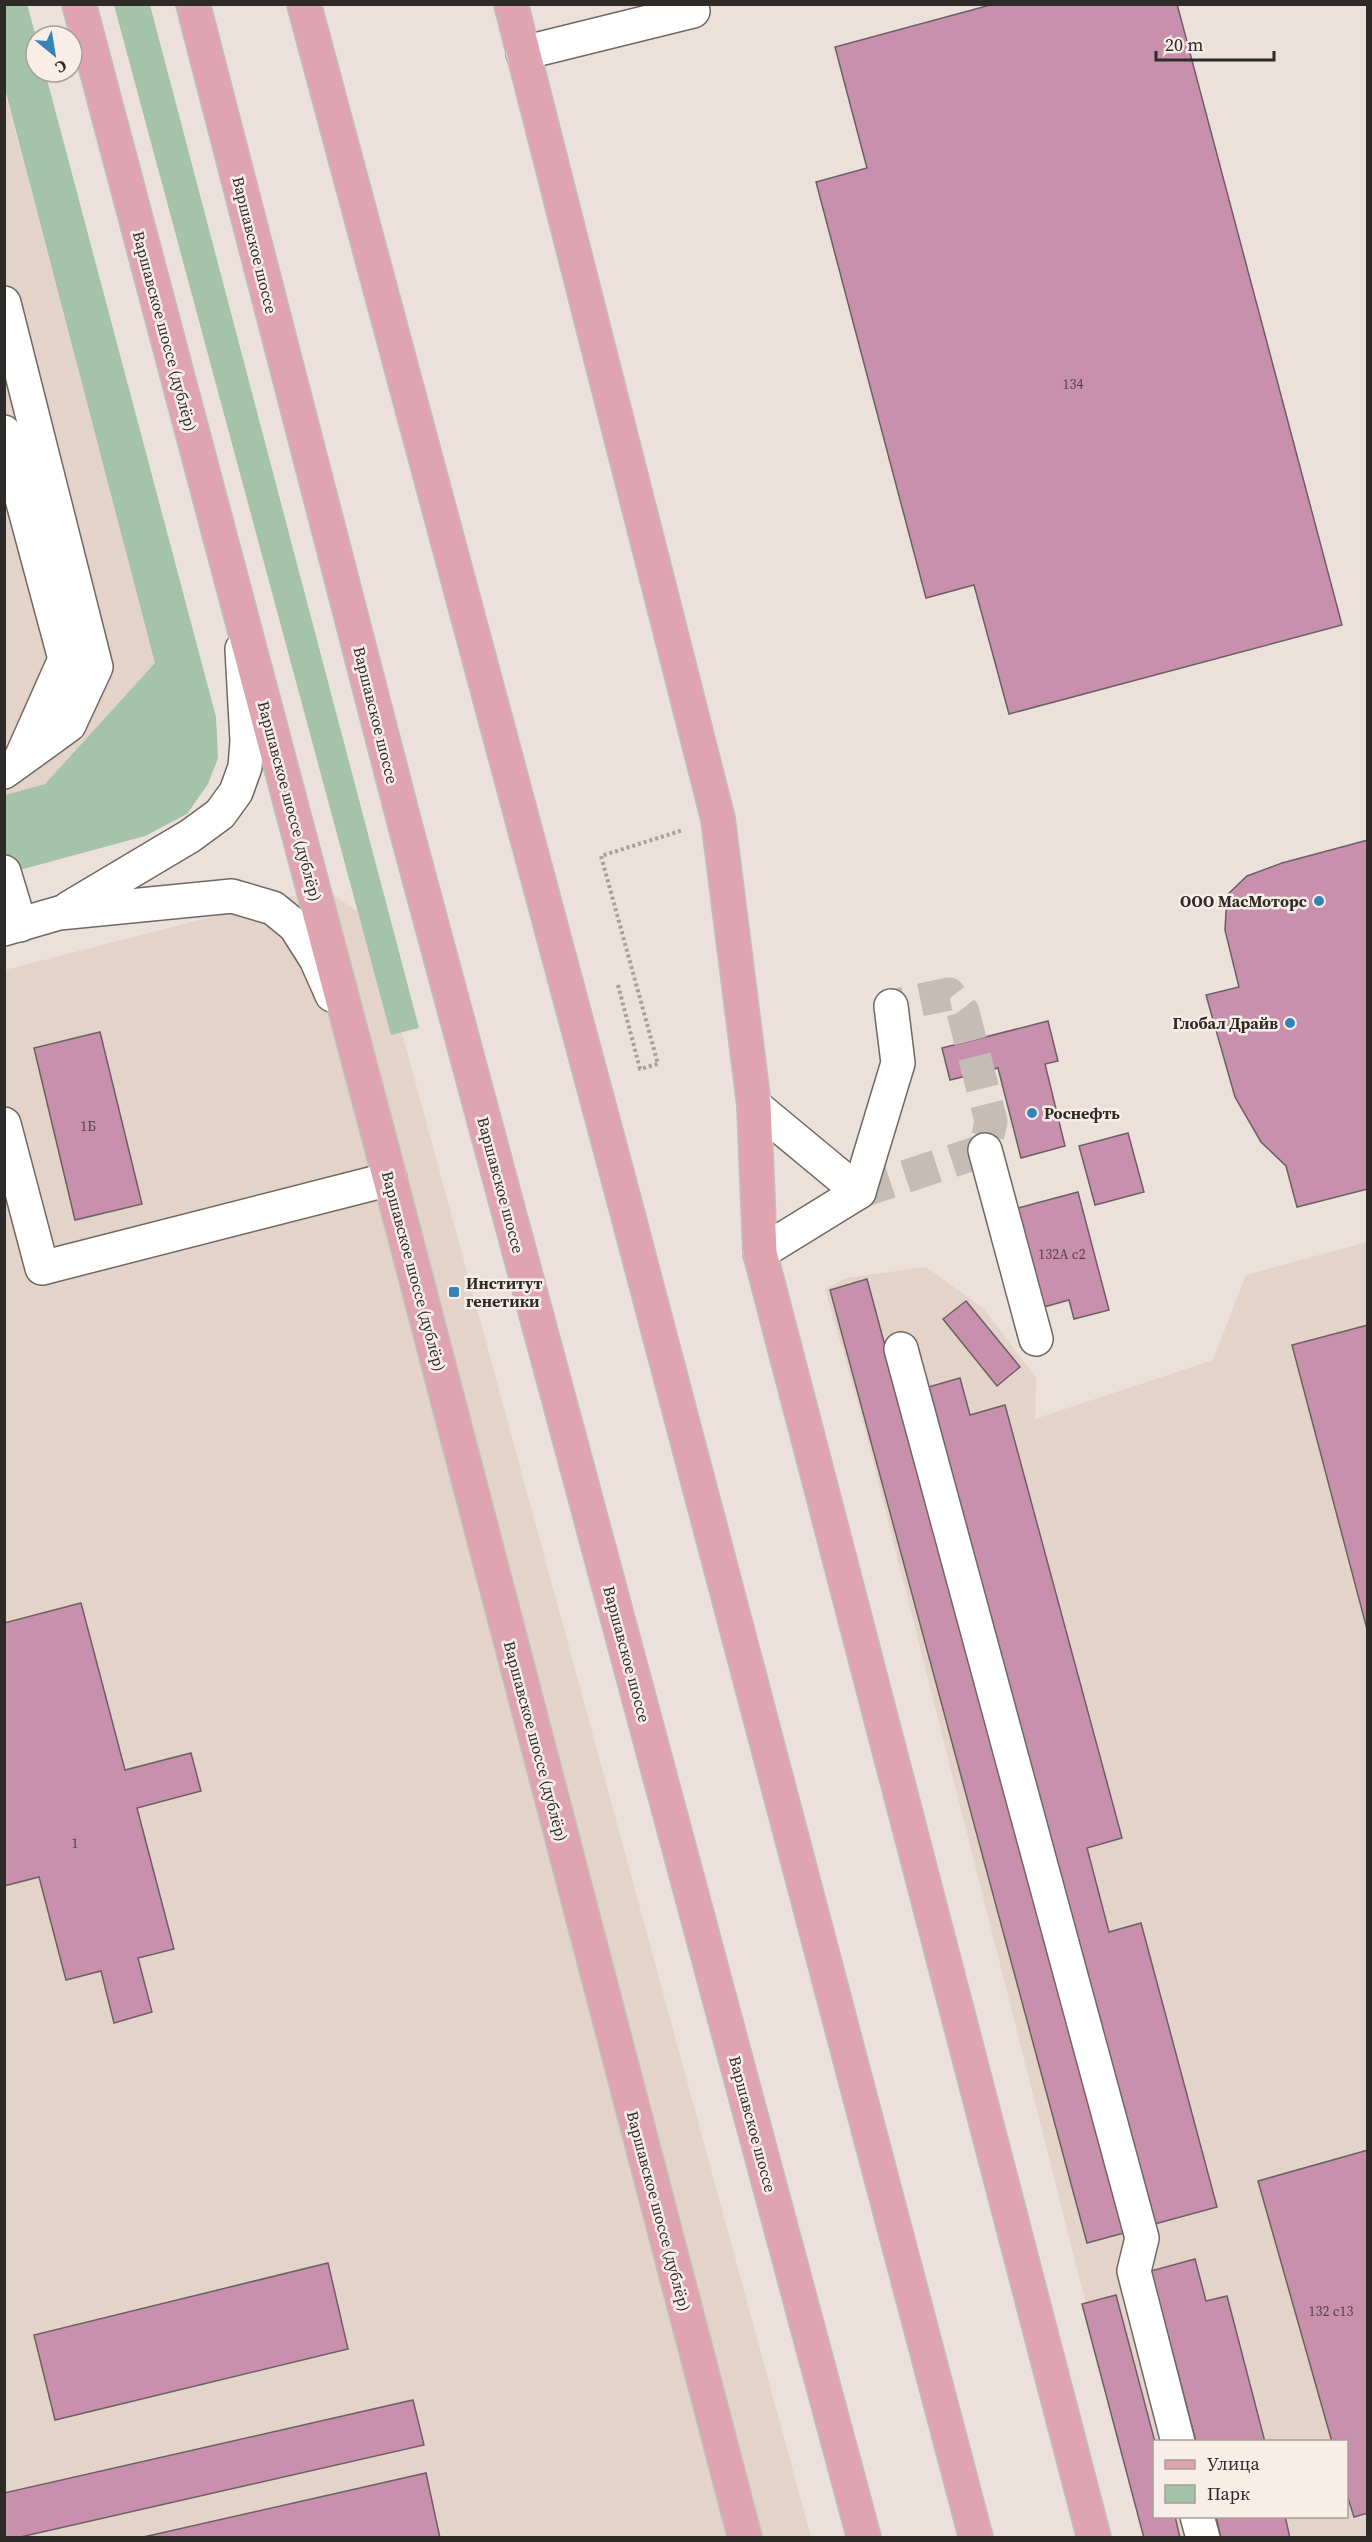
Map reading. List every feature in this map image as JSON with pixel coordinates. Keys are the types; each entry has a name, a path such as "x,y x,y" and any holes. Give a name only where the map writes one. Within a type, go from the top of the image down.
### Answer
{"main road":[{"name":"Варшавское шоссе (дублёр)","path":"79,4 390,1179 745,2538"},
{"name":"Варшавское шоссе","path":"193,4 405,825 864,2538"},
{"path":"304,4 619,1181 976,2538"},
{"path":"511,4 718,819 754,1105 760,1253 1094,2538"}],"street":[{"path":"523,53 693,11"},
{"path":"4,303 96,667 69,725 13,765"},
{"path":"4,432 65,659 13,765"},
{"path":"59,913 190,836 220,814 236,792 245,767 247,741 239,611"},
{"path":"4,872 12,927 59,913 232,896 273,908 295,926 316,959 355,1046"},
{"path":"760,1253 859,1192 898,1063 891,1006"},
{"path":"754,1105 859,1192"},
{"path":"4,1124 42,1269 390,1179"},
{"path":"985,1150 1036,1339"},
{"path":"901,1349 1142,2238 1134,2271 1177,2440"},
{"path":"1197,2518 1203,2538"}],"path":[{"path":"618,986 640,1069 658,1064 601,856 718,819"}],"shaded area":[{"path":"4,89 156,664 45,784 5,795"},
{"path":"324,888 361,914 384,967 811,2537 5,2538 5,970"},
{"path":"1367,1242 1367,2537 1145,2537 862,1418 825,1289 846,1278 926,1267 984,1309 1036,1378 1035,1419 1213,1360 1246,1275"}],"green space":[{"path":"27,4 32,24 24,24 24,84 48,84 216,717 218,758 208,784 187,814 145,836 5,874 5,795 45,784 155,663 5,89 5,5"},
{"path":"114,5 150,5 419,1028 391,1035"}],"building":[{"path":"994,4 1177,4 1342,625 1009,714 974,585 926,598 816,182 867,168 835,47"},
{"name":"Глобал Драйв","path":"1368,840 1368,1189 1297,1207 1286,1166 1261,1142 1235,1097 1206,995 1239,987 1225,930 1227,895 1247,876 1282,863"},
{"path":"1048,1021 1058,1061 1045,1064 1065,1146 1021,1158 998,1068 950,1080 942,1048"},
{"path":"100,1032 142,1204 75,1220 34,1048"},
{"path":"1128,1133 1144,1192 1095,1205 1079,1146"},
{"path":"1078,1192 1109,1310 1074,1319 1069,1300 1044,1307 1018,1208"},
{"path":"867,1279 1124,2233 1087,2243 830,1290"},
{"path":"966,1301 1020,1367 997,1386 943,1319"},
{"path":"1368,1325 1368,1633 1292,1345"},
{"path":"960,1378 970,1415 1005,1405 1122,1838 1087,1848 1109,1932 1141,1923 1217,2207 1151,2225 925,1388"},
{"path":"81,1603 125,1770 191,1753 201,1791 137,1808 174,1949 138,1958 152,2012 114,2023 101,1971 66,1980 39,1877 4,1886 4,1623"},
{"path":"1368,2150 1368,2513 1354,2517 1348,2498 1348,2440 1331,2440 1258,2181"},
{"path":"1195,2259 1206,2301 1227,2296 1264,2440 1195,2440 1151,2271"},
{"path":"328,2263 348,2349 55,2420 34,2335"},
{"path":"1116,2295 1154,2440 1153,2518 1175,2518 1180,2538 1144,2538 1082,2304"},
{"path":"413,2400 424,2445 16,2538 4,2538 4,2493"},
{"path":"426,2473 440,2538 139,2538"},
{"path":"1216,2518 1285,2518 1290,2538 1221,2538"}],"tunnel":[{"path":"859,1192 985,1150 991,1121 963,1012 949,994 891,1006"}],"place":[{"name":"ООО МасМоторс","path":"1319,901"},
{"name":"Глобал Драйв","path":"1290,1023"},
{"name":"Роснефть","path":"1032,1113"},
{"name":"Институт генетики","path":"454,1292"}]}
